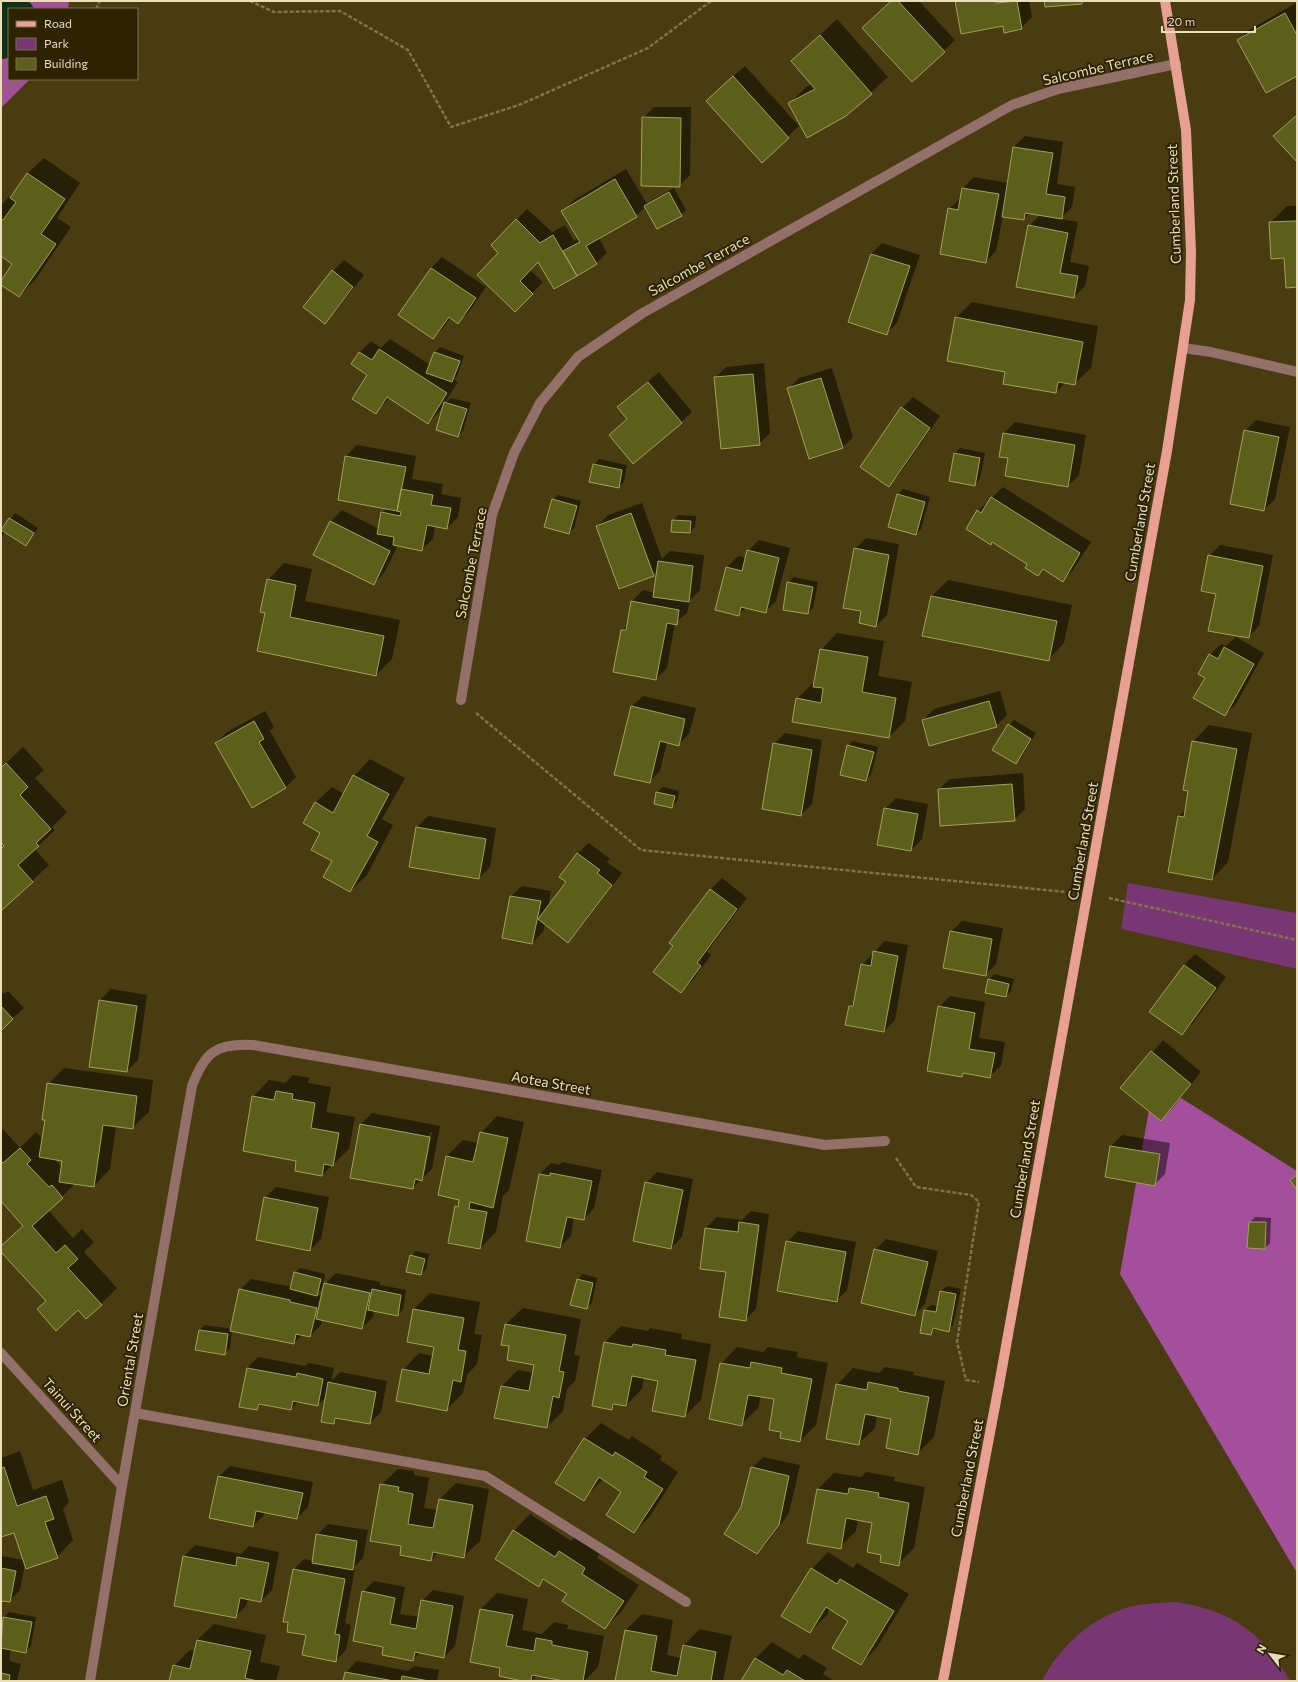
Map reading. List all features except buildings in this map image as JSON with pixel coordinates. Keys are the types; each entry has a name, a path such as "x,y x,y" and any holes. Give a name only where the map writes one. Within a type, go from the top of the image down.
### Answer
{"main road":[{"name":"Cumberland Street","path":"943,1681 999,1385 1167,451 1190,300 1192,252 1186,130 1165,1"}],"street":[{"name":"Salcombe Terrace","path":"461,700 492,515 514,453 540,402 578,357 640,314 1012,106 1058,89 1176,64"},
{"path":"1183,348 1211,352 1297,372"},
{"name":"Aotea Street","path":"214,1051 235,1044 253,1045 825,1145 885,1141"},
{"name":"Oriental Street","path":"90,1681 122,1486 192,1086 200,1066 214,1051"},
{"name":"Tainui Street","path":"1,1353 122,1486"},
{"path":"135,1413 485,1476 686,1602"}],"path":[{"path":"250,1 274,12 340,11 408,50 451,127 519,105 648,48 711,1"},
{"path":"1,92 18,80"},
{"path":"461,700 641,850 1087,894 1297,940"},
{"path":"885,1141 916,1187 971,1195 978,1202 957,1342 966,1380 999,1385"}],"green space":[{"path":"1128,883 1297,913 1297,969 1121,929"},
{"path":"1175,1602 1212,1611 1243,1626 1268,1649 1280,1664 1290,1681 1042,1681 1049,1668 1067,1645 1102,1618 1129,1607 1152,1603"}],"shaded area":[{"path":"1,1 69,1 68,8 8,8 8,80 29,80 1,108"},
{"path":"1154,1081 1297,1171 1297,1573 1120,1274"}],"waterway":[{"path":"1,31 8,22"}]}
